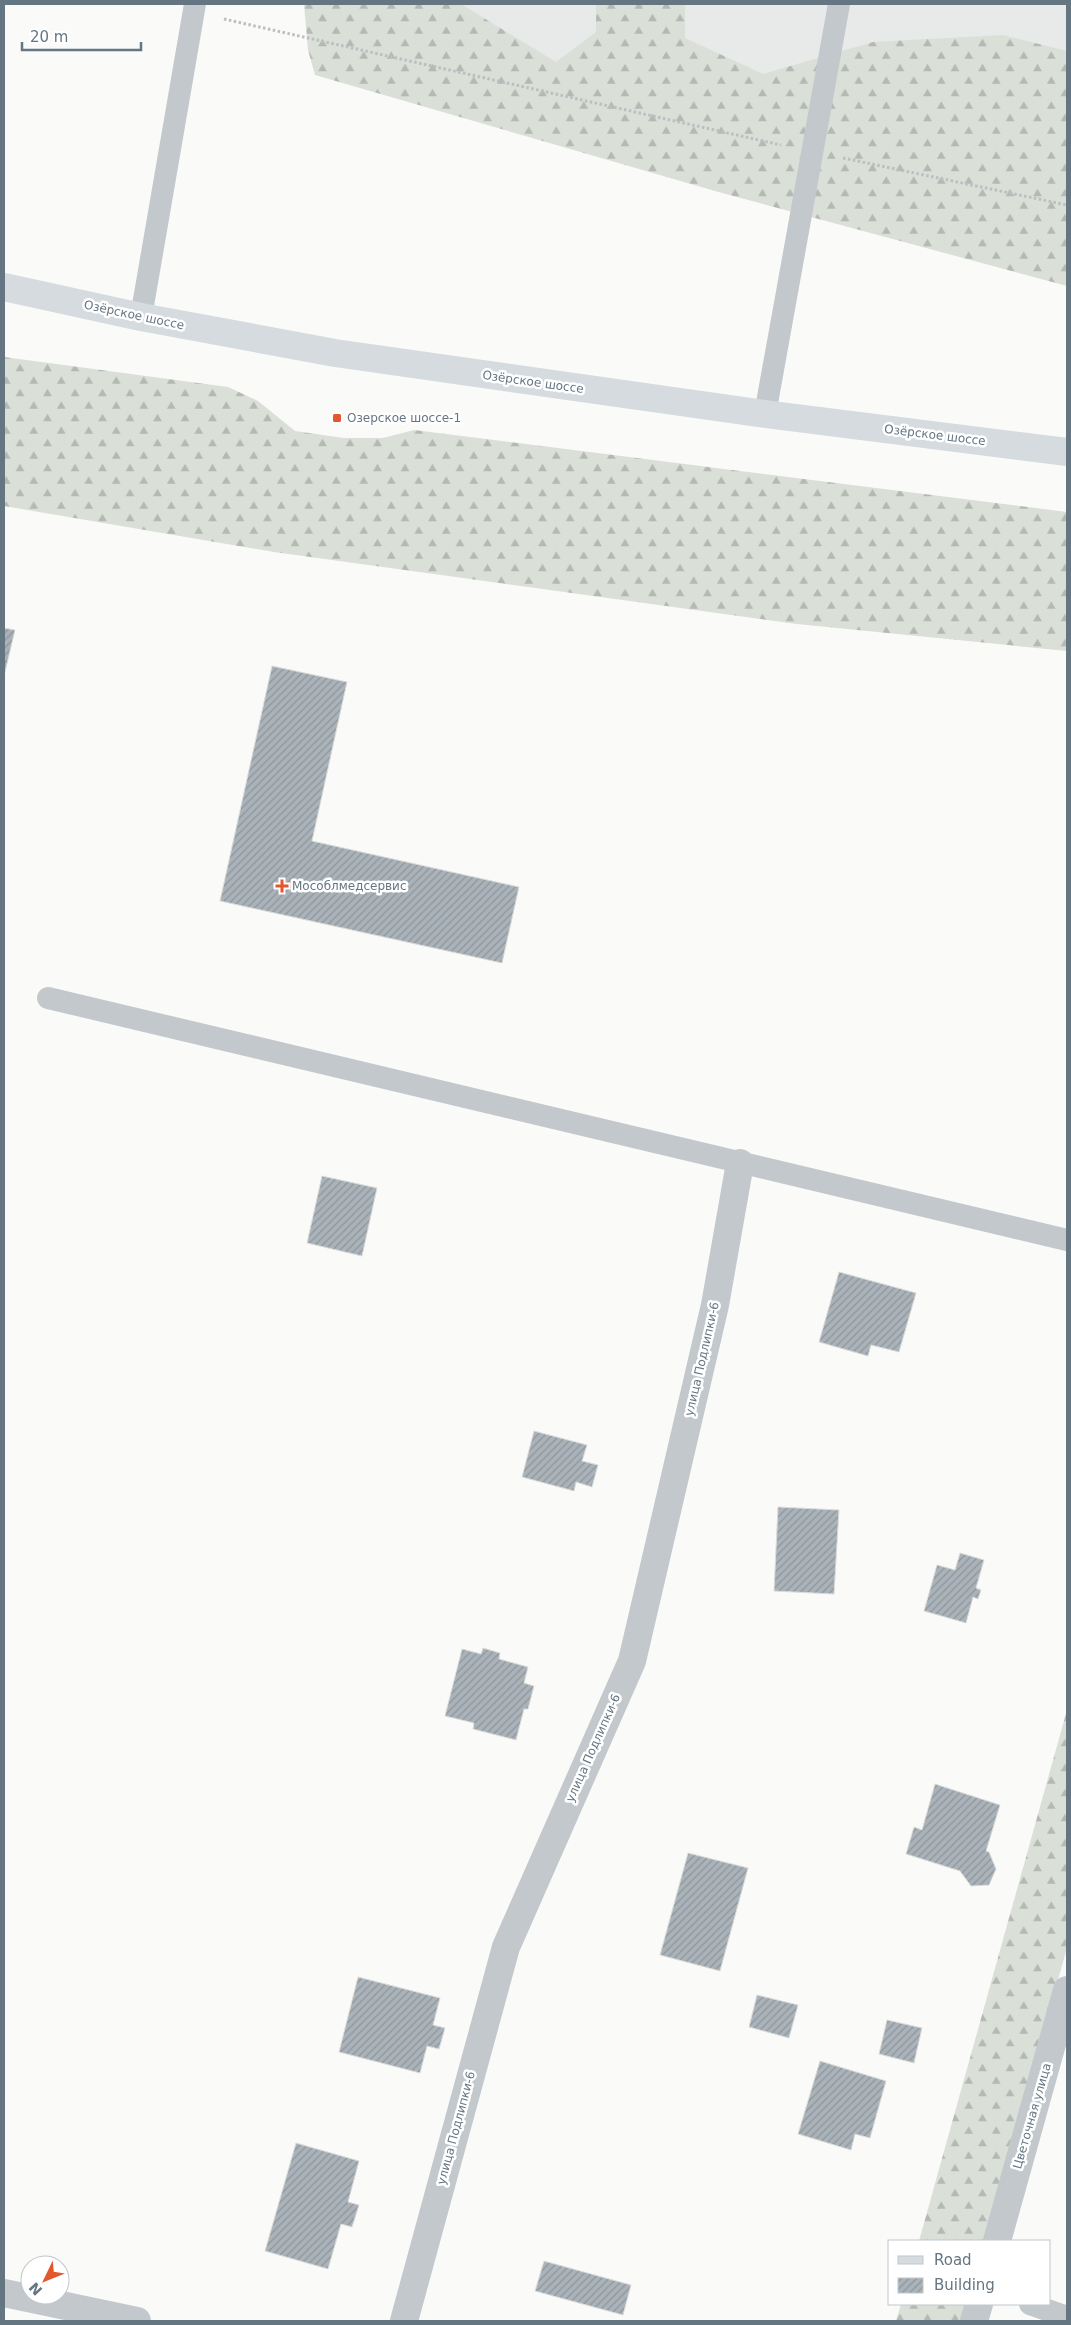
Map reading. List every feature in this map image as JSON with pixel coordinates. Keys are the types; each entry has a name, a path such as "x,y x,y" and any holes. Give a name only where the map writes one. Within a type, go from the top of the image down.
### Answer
{"main road":[{"name":"Озёрское шоссе","path":"4,287 141,318 335,353 765,414 1067,452"}],"street":[{"name":"улица Подлипки-6","path":"404,2321 506,1947 632,1661 715,1305 740,1163"},
{"name":"Цветочная улица","path":"997,2240 1067,1990"},
{"path":"4,2293 137,2321"},
{"path":"974,2321 979,2305"}],"lane":[{"path":"765,414 839,4"},
{"path":"141,318 194,8"},
{"path":"48,998 1067,1240"},
{"path":"1033,2305 1067,2317"}],"path":[{"path":"194,8 812,152 1067,205"}],"shaded area":[{"path":"380,4 1067,4 1067,155 556,62"}],"green space":[{"path":"304,4 461,4 556,62 596,32 596,4 685,4 685,38 763,74 873,42 1003,35 1067,51 1067,286 715,191 315,75 308,50"},
{"path":"4,357 228,387 258,401 295,431 344,438 383,438 414,430 1067,512 1067,651 797,624 274,552 4,506"},
{"path":"1067,1710 1067,1948 984,2240 919,2240"},
{"path":"901,2305 967,2305 962,2321 896,2321"}],"building":[{"path":"4,628 15,630 4,676"},
{"path":"272,666 347,682 312,841 519,887 502,963 220,901"},
{"path":"322,1176 377,1188 362,1256 307,1243"},
{"path":"839,1272 916,1293 899,1352 871,1345 868,1356 819,1342"},
{"path":"534,1431 587,1445 582,1461 598,1465 592,1487 576,1482 574,1491 522,1477"},
{"path":"778,1507 839,1510 834,1594 774,1591"},
{"path":"960,1553 984,1560 976,1588 981,1590 978,1599 973,1597 966,1623 924,1611 937,1565 955,1570"},
{"path":"483,1648 500,1653 499,1659 528,1667 524,1683 534,1686 528,1709 524,1709 516,1740 473,1729 474,1723 445,1716 462,1649 481,1654"},
{"path":"935,1784 1000,1805 986,1851 989,1852 996,1869 989,1885 971,1886 960,1871 906,1854 914,1827 922,1830"},
{"path":"688,1853 748,1868 720,1971 660,1955"},
{"path":"358,1977 440,1998 433,2025 445,2028 439,2049 427,2046 420,2073 339,2052"},
{"path":"757,1995 798,2005 789,2038 749,2027"},
{"path":"887,2020 922,2028 914,2063 879,2054"},
{"path":"820,2061 886,2081 870,2138 855,2134 851,2150 798,2134"},
{"path":"296,2143 359,2161 348,2202 359,2205 352,2227 341,2224 328,2269 265,2251"},
{"path":"544,2261 631,2285 623,2315 535,2291"}],"place":[{"name":"Озерское шоссе-1","path":"337,418"},
{"name":"Мособлмедсервис","path":"282,886"}]}
